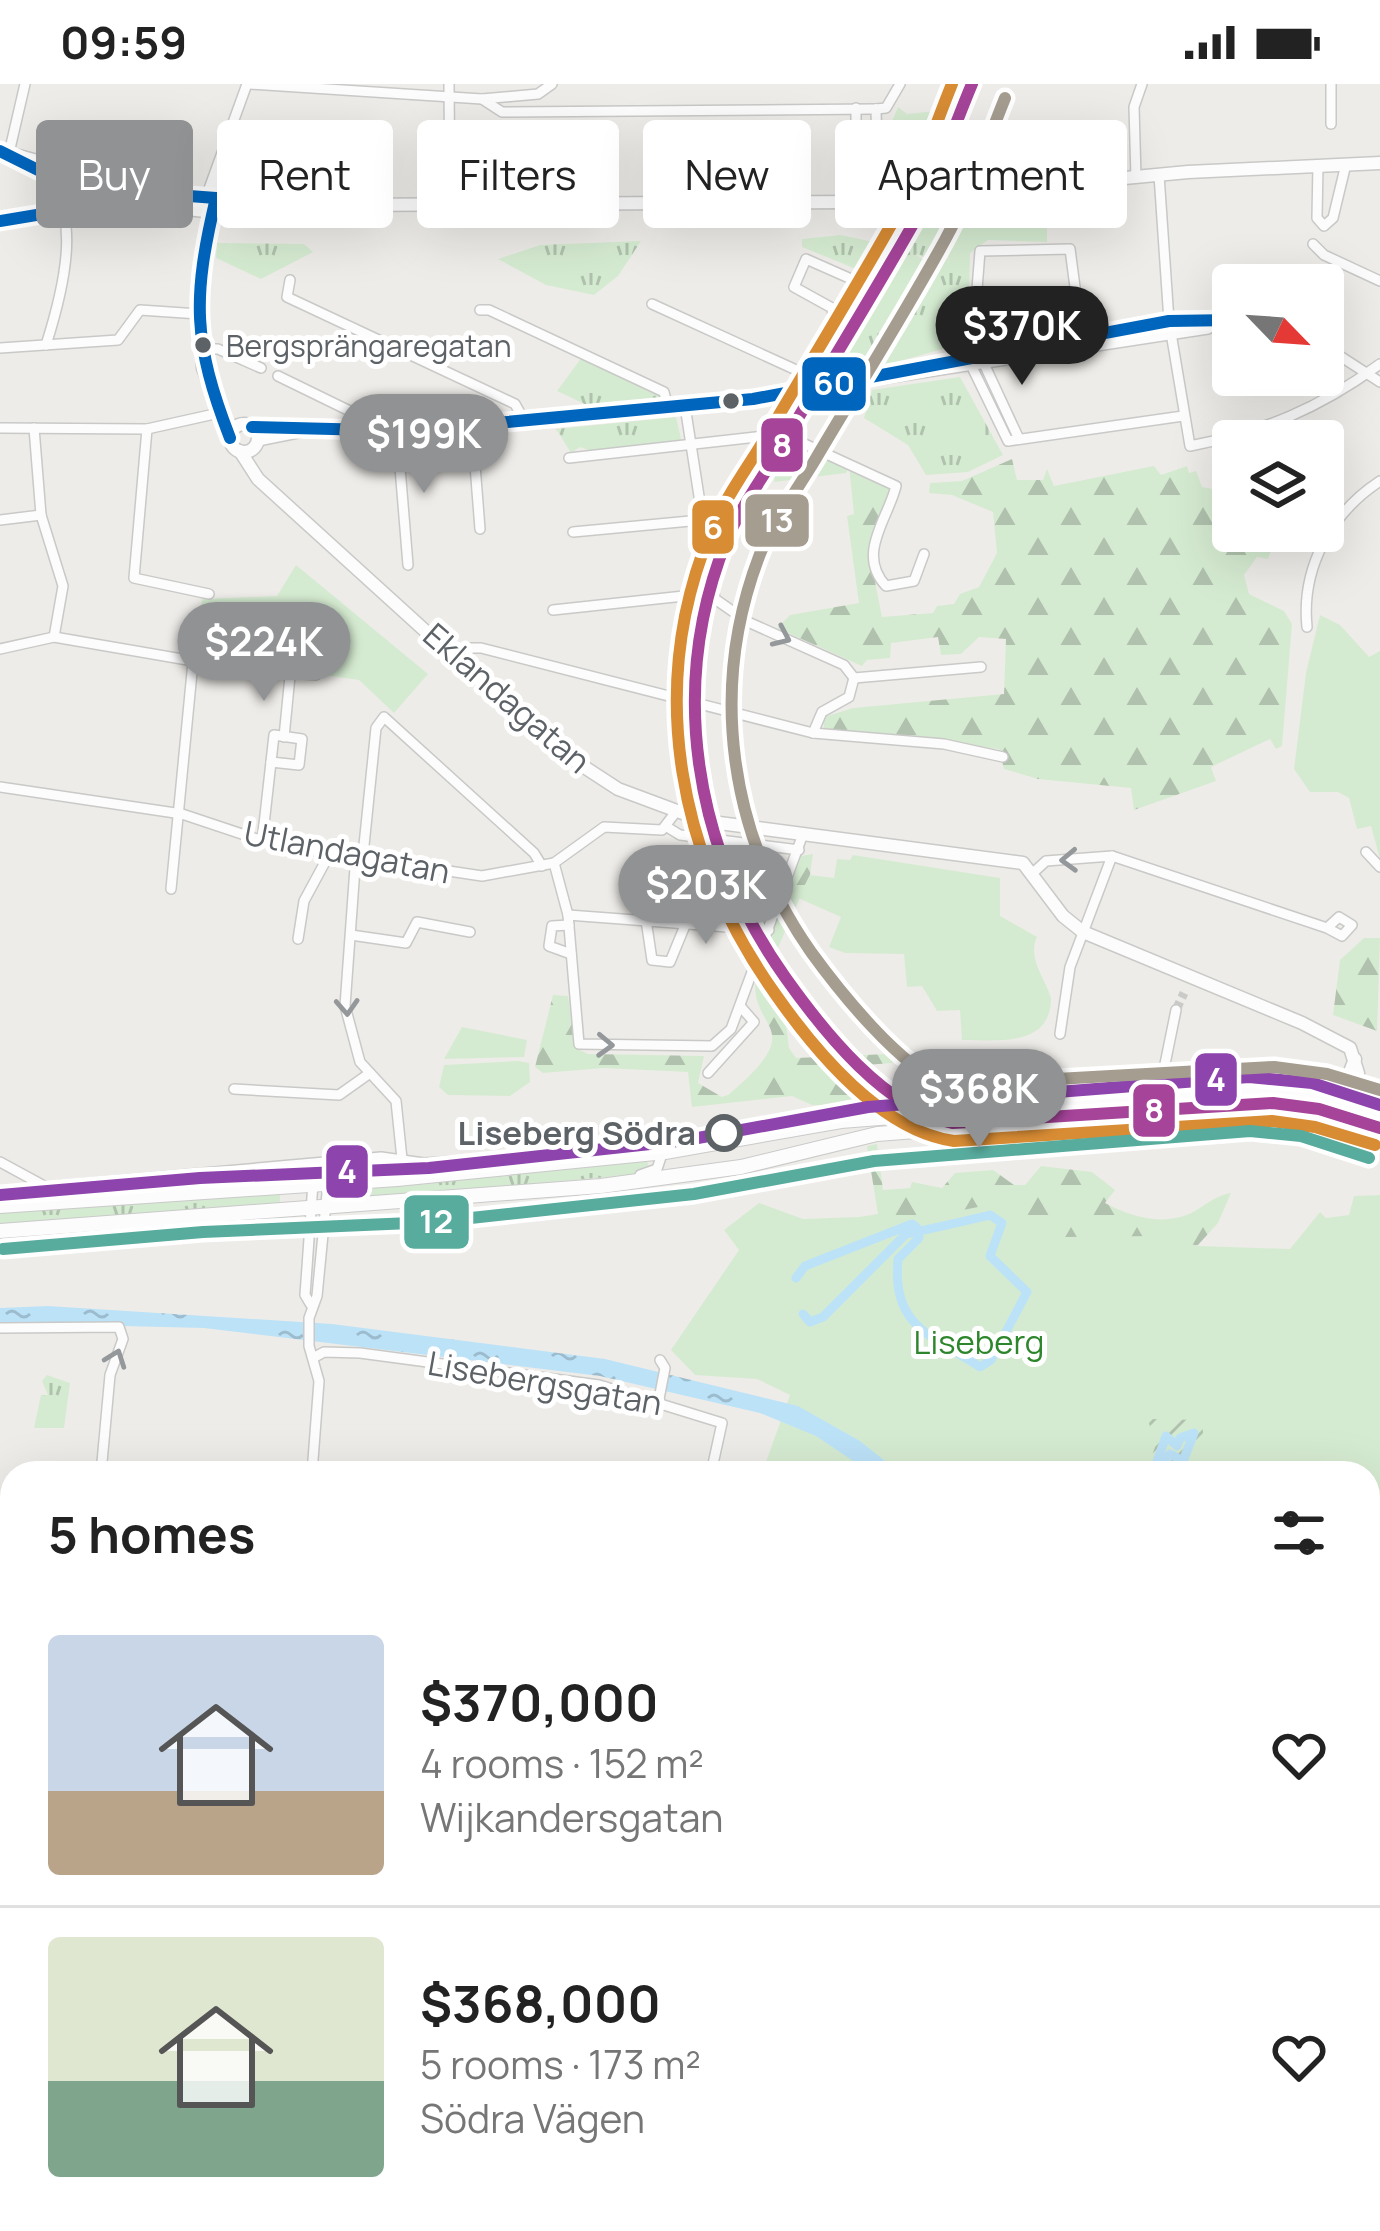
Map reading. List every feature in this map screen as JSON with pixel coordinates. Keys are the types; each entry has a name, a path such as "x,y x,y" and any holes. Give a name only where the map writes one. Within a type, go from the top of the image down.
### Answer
{"main road":[{"path":"0,1206 397,1179 669,1150 841,1121 1167,1095 1285,1090 1380,1132"},
{"path":"0,1231 601,1186 682,1175 877,1134 1273,1107 1380,1118"}],"street":[{"path":"4,152 26,84"},
{"path":"229,84 449,90 482,99 502,112 877,110 886,108 900,84"},
{"path":"482,99 538,94 552,84"},
{"path":"1136,178 1134,107 1142,84"},
{"path":"1330,84 1331,124"},
{"name":"Eklandagatan","path":"247,86 210,205 199,314 202,353 219,413 258,479 566,757 612,785 674,813 1011,859 1034,872"},
{"path":"449,90 449,120"},
{"path":"856,108 856,120"},
{"path":"877,110 877,120"},
{"path":"4,152 36,161"},
{"path":"4,152 36,169"},
{"path":"1318,165 1317,218 1324,226 1333,218 1346,164"},
{"path":"1127,179 1380,164"},
{"path":"1160,175 1169,322 1190,446 1271,428 1380,364"},
{"path":"193,201 210,205"},
{"path":"619,204 835,202"},
{"path":"193,204 417,206"},
{"path":"0,221 36,216"},
{"path":"46,345 68,228"},
{"path":"1313,244 1324,255 1380,281"},
{"path":"1019,439 977,352 974,318 980,251 1070,249 1083,342"},
{"path":"842,386 832,308 794,286 794,281 806,259 867,286"},
{"path":"290,280 287,297 515,404 525,422"},
{"path":"652,304 805,374 814,390"},
{"path":"0,348 123,339 140,310 199,314"},
{"path":"480,310 489,310 664,392 668,408"},
{"path":"230,438 235,428 249,426 308,431 472,427 776,396 986,363 1169,322 1212,321"},
{"path":"947,366 977,352 1172,334 1212,324"},
{"path":"202,353 218,349 261,368"},
{"name":"Eklandagatan","path":"202,353 218,397 249,426 257,443 258,464 279,494"},
{"path":"1344,359 1380,382"},
{"path":"971,365 1008,441 1183,416"},
{"path":"278,376 360,416 366,430"},
{"path":"776,396 783,434"},
{"path":"685,406 712,593 730,613 837,661 854,679"},
{"path":"0,428 147,429 219,413"},
{"path":"472,427 481,529"},
{"path":"34,428 41,515 63,586 54,637"},
{"path":"147,429 134,578 208,593"},
{"path":"397,430 408,565"},
{"path":"240,451 308,431"},
{"path":"569,458 783,434 896,486 874,543 875,568 886,586 914,581 924,554"},
{"path":"1306,627 1309,580 1325,538 1352,504 1380,482"},
{"path":"0,520 41,515"},
{"path":"573,532 701,520"},
{"path":"553,610 712,593"},
{"path":"0,649 54,637 290,676 316,675"},
{"path":"461,659 471,649 482,648 813,734 944,744 1003,757"},
{"path":"171,889 194,662"},
{"path":"854,679 981,667"},
{"path":"284,736 290,676"},
{"path":"813,734 822,712 849,697 854,679"},
{"path":"397,1179 402,1160 396,1101 353,1046 344,1006 377,724 384,717 548,864 569,920 579,1044 712,1046 727,1034 802,834"},
{"path":"262,842 274,735 302,739 299,765 271,762"},
{"name":"Utlandagatan","path":"0,787 182,814 262,842 482,876 548,864 604,827 667,827"},
{"path":"674,813 667,827 680,835 799,850"},
{"path":"298,939 304,901 331,851"},
{"path":"1366,852 1380,867"},
{"path":"1060,1034 1063,998 1112,856"},
{"path":"1327,928 1112,856 1046,861 1034,872 1063,916 1083,932 1189,982 1344,1043 1356,1058 1342,1112"},
{"path":"571,954 549,946 552,926 569,920 646,920 769,930"},
{"path":"646,920 652,960 670,962 686,923"},
{"path":"350,935 406,943 417,922 470,932"},
{"path":"708,1073 754,1022 740,1006"},
{"path":"1167,1095 1165,1064 1176,1010"},
{"path":"234,1089 340,1095 370,1073"},
{"path":"0,1162 46,1187 402,1160 424,1163 641,1147 669,1150"},
{"path":"601,1186 612,1178 658,1169 657,1157 669,1150"},
{"path":"494,1156 496,1164 511,1168"},
{"path":"313,1461 319,1393 309,1340 311,1305 305,1295 321,1183"},
{"path":"0,1328 119,1327 124,1339 110,1375 101,1461"},
{"name":"Lisebergsgatan","path":"313,1358 324,1352 386,1356 599,1385 658,1399 722,1423 714,1461"},
{"path":"658,1399 663,1364"}],"green space":[{"path":"898,107 907,114 936,111 936,120 893,120"},
{"path":"876,228 892,228 892,247 908,251 898,247 898,228 944,228 945,242 933,254 945,245 949,265 945,228 1047,228 1047,242 988,240 970,253 968,342 850,375 844,313 859,312 876,277 802,247 802,239 841,235 887,245"},
{"path":"641,241 618,276 594,295 546,285 498,259 540,245"},
{"path":"217,243 304,244 313,252 261,279 216,258"},
{"path":"582,357 659,398 589,406 557,391"},
{"path":"960,377 1003,455 968,472 926,475 908,445 864,418 872,390"},
{"path":"973,408 989,444 970,455 940,455 927,436"},
{"path":"676,417 682,443 597,453 580,447 571,453 556,429"},
{"path":"796,445 849,466 846,473 774,482 776,467 786,464 787,454"},
{"path":"1012,459 1017,480 1043,480 1047,469 1054,486 1154,466 1161,475 1187,466 1189,473 1196,471 1202,487 1212,489 1212,552 1271,552 1268,559 1257,557 1244,575 1249,594 1284,611 1292,624 1282,746 1276,749 1270,739 1211,767 1216,781 1134,810 1131,788 1038,779 1004,769 999,749 824,729 824,717 853,708 1004,694 1006,639 979,637 961,654 941,655 938,637 891,643 890,658 867,660 862,666 777,628 790,615 859,603 847,516 854,514 849,466 893,489 869,551 882,617 933,613 937,606 954,604 960,594 979,587 997,553 993,512 952,495 929,493 930,483 962,481"},
{"path":"296,565 428,674 394,713 359,680 197,657 202,599 277,596"},
{"path":"1320,615 1340,625 1369,657 1380,651 1380,859 1371,826 1357,829 1349,798 1338,792 1310,792 1294,769 1306,673"},
{"path":"813,854 810,875 772,961 773,1008 784,1008 789,1048 796,1058 888,1054 893,1063 850,1066 873,1100 868,1105 812,1105 792,1096 692,1107 688,1072 604,1068 543,1073 535,1067 553,995 568,996 576,1048 588,1054 704,1056 698,1083 722,1097 728,1095 768,1053 772,1040 755,990 757,970 801,856"},
{"path":"853,855 1000,878 1000,916 1037,937 1035,960 1051,998 1042,1026 1020,1038 962,1040 960,1010 937,1011 922,986 907,987 904,954 845,953 829,947 841,917 798,898 810,875 834,878 837,859 850,860"},
{"path":"1364,938 1380,938 1377,1031 1333,1015 1340,960"},
{"path":"462,1027 527,1040 524,1057 444,1059"},
{"path":"529,1063 530,1082 510,1096 448,1095 439,1087 444,1065"},
{"path":"877,1144 883,1190 910,1188 912,1182 942,1188 955,1173 993,1170 1014,1185 1025,1185 1041,1166 1092,1172 1115,1190 1105,1203 1156,1219 1178,1218 1231,1193 1218,1223 1197,1246 1380,1318 841,1220 878,1214 867,1146"},
{"path":"646,1158 649,1167 639,1174 339,1202 337,1191"},
{"path":"280,1188 280,1206 0,1225 0,1210"},
{"name":"Liseberg","path":"1380,1195 1380,1461 766,1461 790,1395 757,1379 695,1375 671,1350 739,1250 724,1230 759,1203 803,1219 943,1214 993,1204 1064,1237 1155,1236 1199,1246 1290,1249 1320,1212 1326,1218 1349,1215 1354,1196"},
{"path":"47,1375 70,1383 64,1428 34,1428 41,1395 48,1395 42,1381"},
{"path":"1148,1419 1202,1420 1203,1433 1190,1461 1150,1461 1155,1447"}],"water":[{"path":"48,1306 332,1324 605,1359 798,1406 885,1461 853,1461 816,1436 760,1413 600,1376 204,1328 0,1323 0,1308"}],"waterway":[{"path":"796,1278 805,1266 912,1224 918,1230 918,1231 919,1233 919,1238 898,1259 901,1300 918,1326 980,1367 991,1360 1027,1292 990,1256 1002,1223 990,1215 958,1223 927,1229 916,1232 906,1234 823,1317 810,1322 803,1314"},
{"path":"1157,1461 1166,1436 1177,1446 1180,1438 1194,1433 1183,1461"},
{"path":"1163,1461 1170,1454 1183,1461"}],"tunnel":[{"path":"1176,1010 1184,993"}],"transit line":[{"name":"6","path":"952,84 904,202 723,507 691,591 680,651 677,712 682,772 695,830 716,887 776,995 831,1064 877,1105 927,1134 954,1141 1272,1121 1315,1127 1375,1145"},
{"name":"8","path":"972,84 912,226 739,515 709,595 698,652 699,766 729,875 754,928 818,1021 880,1085 928,1115 953,1123 1273,1103 1319,1109 1380,1128"},
{"name":"13","path":"1005,98 945,240 760,554 734,657 732,708 735,760 761,859 783,907 838,987 891,1046 946,1085 1274,1067 1327,1074 1380,1090"},
{"name":"60","path":"0,151 36,169"},
{"name":"60","path":"0,221 162,194 216,198 203,265 200,320 209,374 230,438"},
{"name":"60","path":"252,427 410,431 753,399 1169,321 1212,320"},
{"name":"12","path":"3,1249 203,1232 434,1222 694,1194 874,1161 1250,1131 1301,1136 1369,1158"}],"tram line":[{"name":"4","path":"0,1195 200,1178 429,1168 687,1140 868,1107 1249,1077 1312,1083 1380,1105"}],"place":[{"name":"Bergsprängaregatan","path":"203,345"},
{"name":"Liseberg Södra","path":"724,1133"}]}
